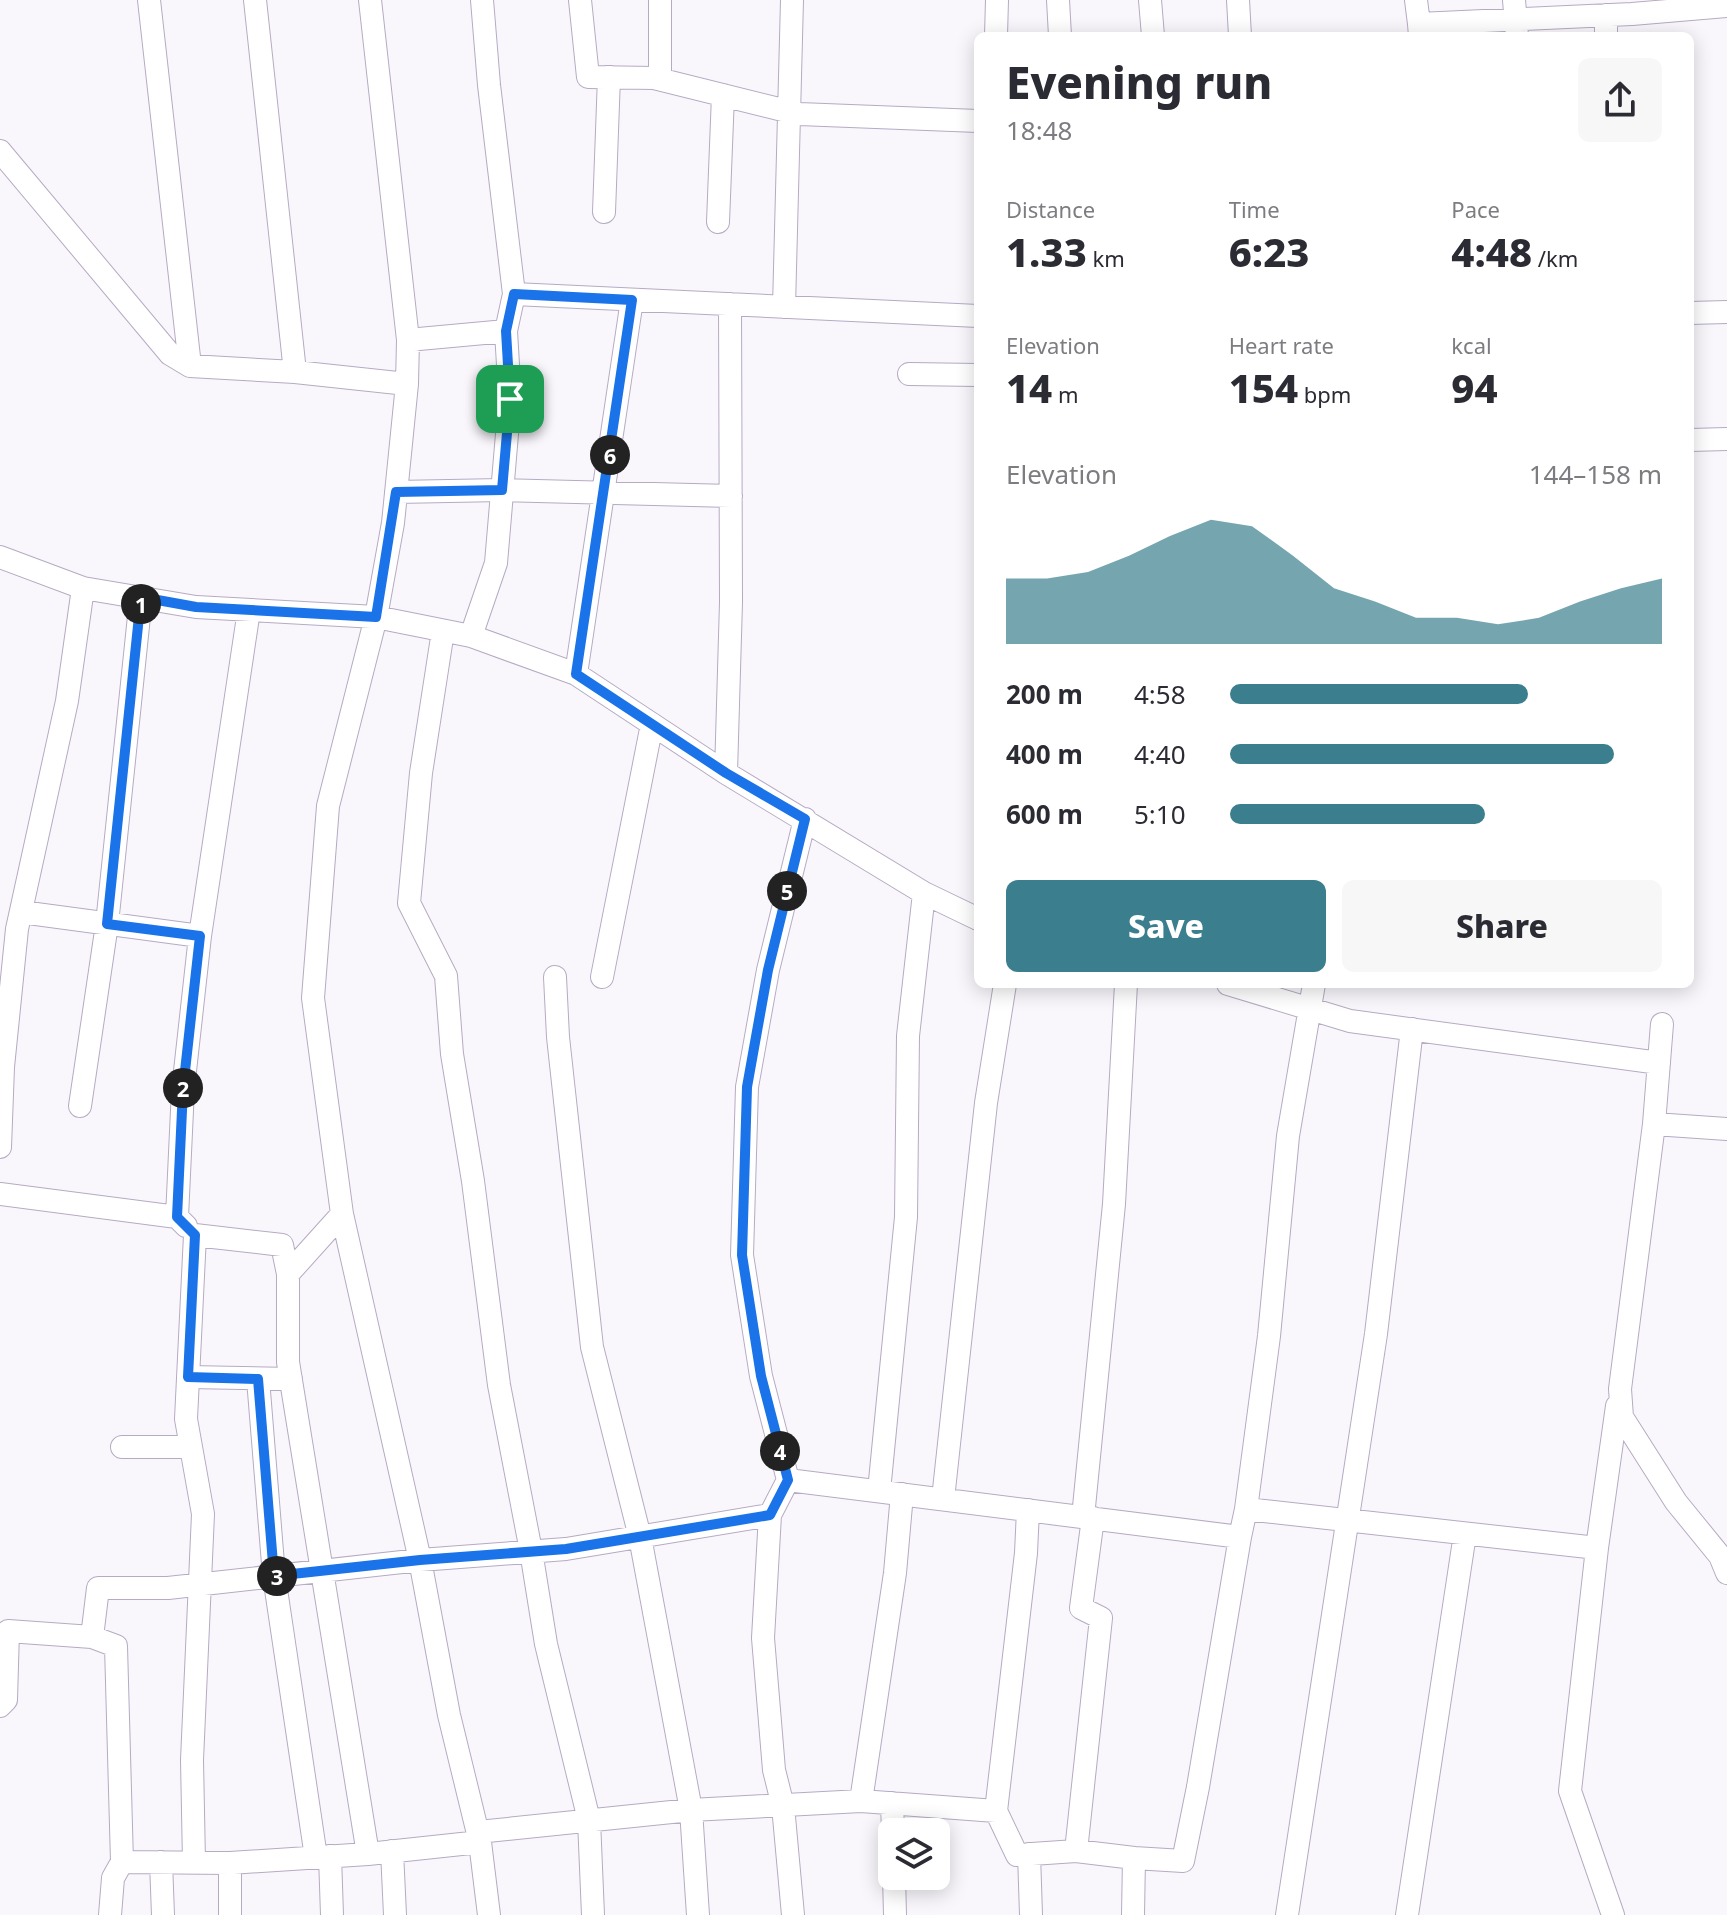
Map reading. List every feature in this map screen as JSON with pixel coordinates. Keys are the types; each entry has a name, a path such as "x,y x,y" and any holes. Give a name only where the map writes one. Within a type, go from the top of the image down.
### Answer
{"street":[{"path":"149,0 190,366"},
{"path":"255,0 295,372"},
{"path":"370,0 408,340 407,384 396,492 376,617 328,806 313,998 342,1214 420,1560 449,1715 479,1837 489,1915"},
{"path":"471,636 496,563 510,399 506,331 514,294 482,0"},
{"path":"580,0 588,77 660,79 790,112 974,121"},
{"path":"660,0 660,79"},
{"path":"784,307 792,0"},
{"path":"996,32 997,0"},
{"path":"1058,0 1060,32"},
{"path":"1150,0 1153,32"},
{"path":"1238,0 1240,32"},
{"path":"1416,0 1420,30 1516,18 1606,26 1631,7 1727,6"},
{"path":"604,212 609,77"},
{"path":"718,222 723,95"},
{"path":"0,151 170,354 190,366 295,372 407,384"},
{"path":"514,294 974,316"},
{"path":"576,674 632,300"},
{"path":"726,773 731,602 730,304"},
{"path":"1694,313 1727,312"},
{"path":"408,340 506,331"},
{"path":"909,374 974,375"},
{"path":"1694,440 1727,439"},
{"path":"396,492 502,490 731,496"},
{"path":"0,557 83,588 196,607 376,617 471,636 576,674 726,773 924,893 974,917"},
{"path":"0,1147 3,1067 17,929 67,701 83,588"},
{"path":"80,1106 107,924 141,597"},
{"path":"177,1217 183,1089 200,936 249,610"},
{"path":"443,631 421,773 409,903 446,976 452,1054 473,1181 499,1385 546,1644 589,1820 593,1915"},
{"path":"602,977 652,724"},
{"path":"793,1915 783,1806 774,1770 763,1638 770,1515 788,1480 761,1376 742,1255 747,1087 768,970 805,819"},
{"path":"879,1491 906,1217 908,1036 924,893"},
{"path":"21,912 200,936"},
{"path":"555,977 558,1037 592,1347 640,1537 691,1810 698,1915"},
{"path":"943,1499 986,1103 1004,988"},
{"path":"1076,1851 1101,1618 1081,1608 1114,1204 1126,988"},
{"path":"1242,988 1350,1021 1659,1063"},
{"path":"1028,1510 1026,1553 996,1811 1017,1855 1076,1851 1183,1861 1246,1509 1269,1336 1288,1136 1313,988"},
{"path":"1613,1915 1570,1791 1597,1548 1654,1124 1662,1024"},
{"path":"1287,1915 1378,1319 1412,1029"},
{"path":"1654,1124 1727,1129"},
{"path":"0,1194 177,1217 195,1235 282,1245 288,1274 288,1362 368,1854"},
{"path":"288,1274 342,1214"},
{"path":"194,1862 192,1760 203,1514 186,1419 195,1235"},
{"path":"188,1377 291,1379"},
{"path":"258,1379 274,1576 332,1915"},
{"path":"1620,1389 1622,1417 1676,1502 1720,1556 1727,1573"},
{"path":"122,1447 191,1447"},
{"path":"788,1480 1240,1537"},
{"path":"861,1801 895,1573 902,1494"},
{"path":"1246,1509 1597,1548"},
{"path":"92,1637 98,1588 168,1588 531,1551 770,1515"},
{"path":"1407,1915 1465,1534"},
{"path":"0,1706 6,1700 4,1630 92,1637 116,1646 122,1862 113,1878 110,1915"},
{"path":"122,1862 230,1863 368,1854 589,1820 691,1810 861,1801 996,1811"},
{"path":"892,1803 893,1818"},
{"path":"392,1851 395,1915"},
{"path":"1029,1854 1031,1915"},
{"path":"1133,1915 1134,1858"},
{"path":"161,1862 163,1915"},
{"path":"230,1863 230,1915"},
{"path":"894,1890 895,1915"}],"route":[{"path":"514,294 632,300 576,674 726,773 805,819 768,970 747,1087 742,1255 761,1376 788,1480 770,1515 566,1549 420,1560 274,1576 258,1379 188,1377 195,1235 177,1217 183,1089 200,936 107,924 141,597 196,607 376,617 396,492 502,490 510,399 506,331 514,294"}]}
